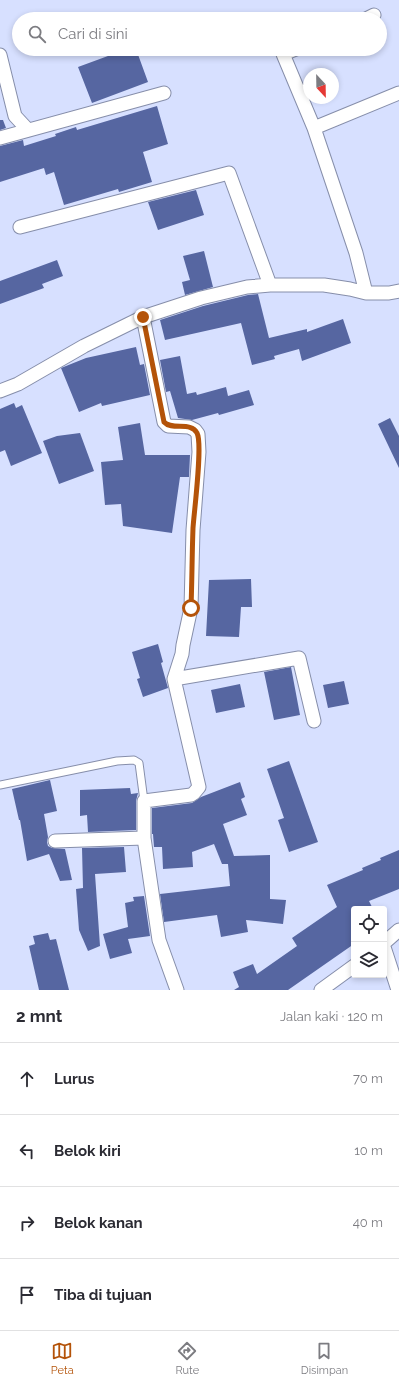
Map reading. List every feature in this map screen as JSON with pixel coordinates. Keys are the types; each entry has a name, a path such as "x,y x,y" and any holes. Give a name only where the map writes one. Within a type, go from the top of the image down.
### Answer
{"street":[{"path":"0,55 16,116 28,130"},
{"path":"284,56 314,128 356,254 366,293"},
{"path":"0,138 164,93"},
{"path":"314,128 399,93"},
{"path":"20,227 229,174 270,285"},
{"path":"0,391 18,384 90,343 143,317 201,298 247,287 270,285 324,285 366,293 389,293 399,291"},
{"path":"143,317 164,422 168,426 195,430 198,434 199,452 193,530 191,608 182,645 182,654 174,679 199,787 194,793 191,794 144,801 144,838 159,940 177,990"},
{"path":"174,679 299,658 314,721"},
{"path":"55,841 144,838"},
{"path":"385,942 399,930"},
{"path":"387,957 398,990"},
{"path":"321,990 351,968"}],"lane":[{"path":"0,785 117,761 134,760 139,763 144,801"}],"building":[{"path":"108,56 139,56 148,82 92,103 78,67"},
{"path":"157,106 168,144 143,152 152,182 119,192 118,189 64,205 54,172 46,175 44,168 0,182 0,146 23,140 24,146 56,136 55,134 76,127 77,130"},
{"path":"0,120 3,120 6,128 0,130"},
{"path":"196,190 204,215 158,230 148,202"},
{"path":"204,251 213,287 185,295 182,282 190,280 183,256"},
{"path":"57,260 63,276 42,284 44,288 0,304 0,281"},
{"path":"258,294 269,338 307,329 307,332 343,319 351,343 302,361 299,349 274,356 275,359 252,365 241,323 165,340 160,320 203,306"},
{"path":"136,347 140,365 144,364 150,395 102,406 101,403 79,412 61,368 86,358"},
{"path":"180,356 187,394 196,392 197,395 226,387 228,396 249,390 254,405 219,415 218,413 192,420 178,418 170,391 166,392 160,360"},
{"path":"14,403 16,408 22,405 42,453 11,466 5,450 0,452 0,409"},
{"path":"390,418 399,436 399,468 378,424"},
{"path":"140,423 145,455 190,455 189,477 180,477 172,533 123,526 121,504 105,505 101,462 123,460 118,427"},
{"path":"80,433 94,471 59,484 43,441 57,436"},
{"path":"251,579 252,607 241,607 239,637 206,636 209,580"},
{"path":"158,644 163,662 161,663 168,688 143,697 137,679 140,678 132,652"},
{"path":"291,667 300,715 274,720 264,672"},
{"path":"344,681 349,704 328,708 323,685"},
{"path":"240,684 245,707 216,713 211,690"},
{"path":"289,761 318,842 289,852 278,820 284,818 267,769"},
{"path":"50,780 57,811 44,814 48,837 47,842 48,846 52,848 65,849 72,880 60,881 49,854 27,861 20,820 12,789"},
{"path":"240,782 245,797 241,799 247,815 223,824 234,856 270,855 270,899 286,900 283,924 246,920 248,932 221,937 217,915 164,922 160,894 230,886 228,864 222,864 214,844 192,852 193,867 163,869 162,847 154,847 152,834 152,808 192,803 201,797"},
{"path":"130,788 131,794 138,793 136,801 136,830 88,832 87,815 80,816 80,790"},
{"path":"124,847 126,872 95,874 100,946 88,951 79,930 76,889 83,888 82,848"},
{"path":"399,850 399,889 369,901 372,906 351,906 351,946 288,990 234,990 239,987 233,972 253,964 257,974 297,946 292,938 337,907 327,885 363,870 362,868 381,860 380,858"},
{"path":"144,896 150,936 128,939 132,953 110,959 103,934 128,927 125,903 134,901 133,897"},
{"path":"48,933 50,940 56,939 69,990 39,990 29,946 35,944 33,936"}],"route":[{"path":"143,317 164,422 168,426 195,430 198,434 199,452 193,530 191,608"}]}
